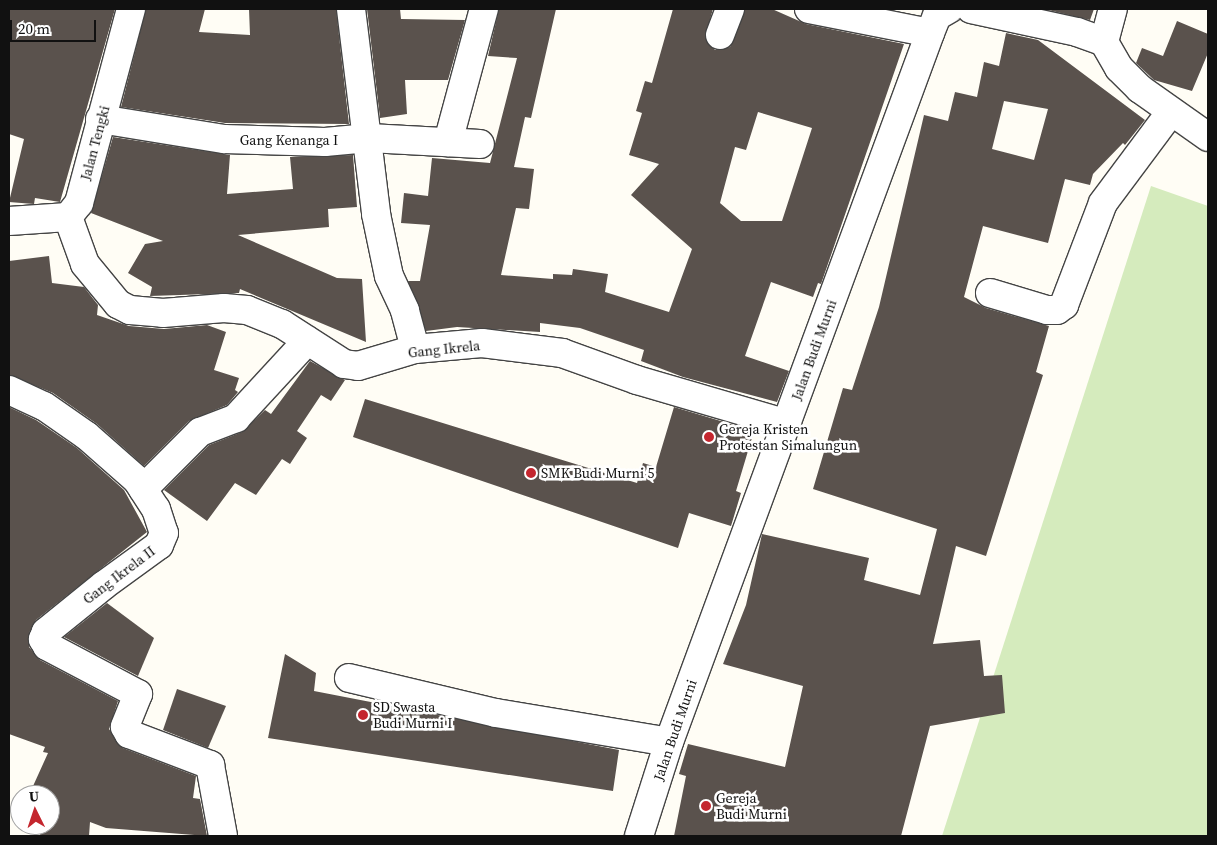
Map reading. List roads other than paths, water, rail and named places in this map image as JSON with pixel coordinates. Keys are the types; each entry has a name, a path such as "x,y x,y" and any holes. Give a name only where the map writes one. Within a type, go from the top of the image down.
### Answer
{"street":[{"name":"Jalan Tengki","path":"68,217 79,203 100,119 118,69 132,9"},
{"path":"351,9 369,138 376,214 389,276 405,311 415,350"},
{"path":"448,142 484,9"},
{"path":"720,35 730,9"},
{"path":"809,9 930,32"},
{"name":"Jalan Budi Murni","path":"639,836 670,742 930,32 937,16 949,9"},
{"path":"971,9 1076,32 1104,42 1119,68 1170,113 1208,137"},
{"path":"1104,42 1113,9"},
{"path":"990,293 1047,310 1057,310 1064,305 1099,210 1170,113"},
{"name":"Gang Kenanga I","path":"100,119 224,139 316,142 369,138 480,144"},
{"path":"9,221 68,217"},
{"name":"Gang Ikrela","path":"68,217 85,264 118,304 130,310 163,313 235,308 282,324 344,364 358,366 415,350 482,343 562,353 637,380 787,424"},
{"path":"143,489 200,432 236,418 307,341"},
{"name":"Gang Ikrela II","path":"9,390 44,406 87,436 143,489 156,508 164,533 159,545 75,608 46,632 43,639 47,646 138,694 125,727 129,734 210,765 223,836"},
{"path":"349,678 496,713 670,742"}],"place":[{"name":"Gereja Kristen Protestan Simalungun","path":"709,437"},
{"name":"SMK Budi Murni 5","path":"531,473"},
{"name":"SD Swasta Budi Murni I","path":"363,715"},
{"name":"Gereja Budi Murni","path":"706,806"}]}
